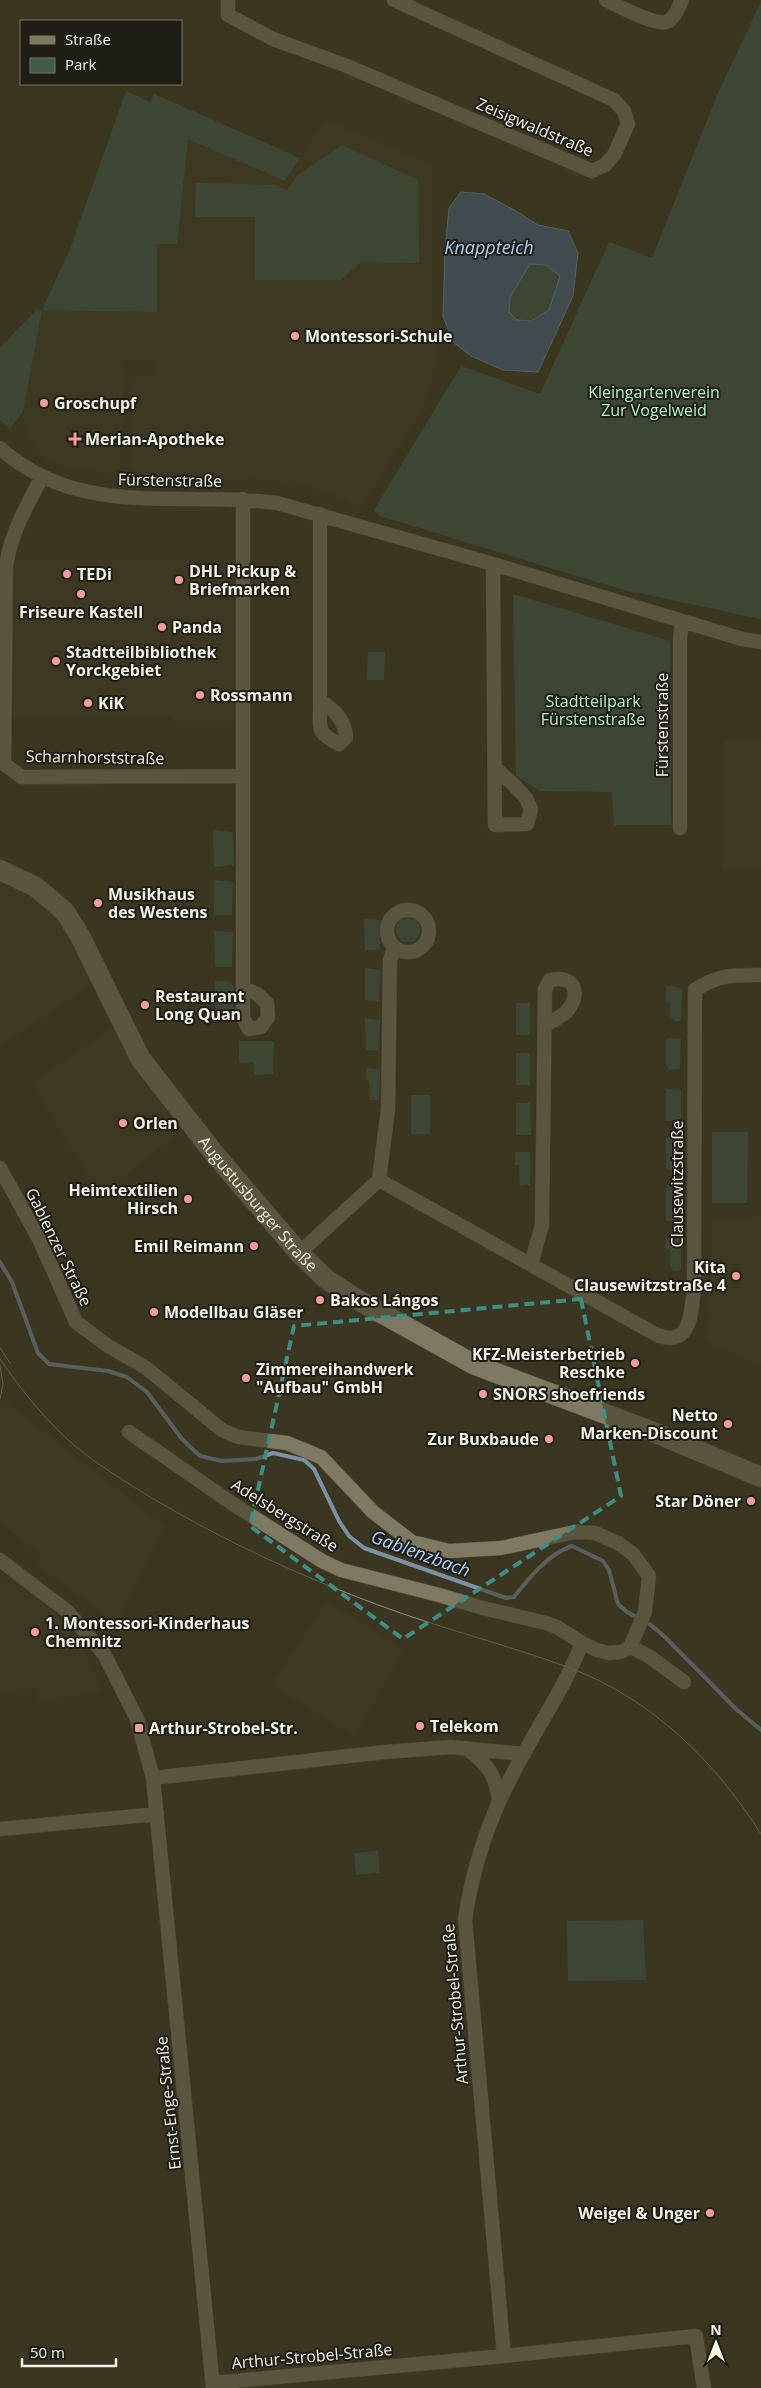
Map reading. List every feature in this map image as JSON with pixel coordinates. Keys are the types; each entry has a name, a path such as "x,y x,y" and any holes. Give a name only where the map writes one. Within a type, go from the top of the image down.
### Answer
{"main road":[{"name":"Augustusburger Straße","path":"0,870 36,887 65,912 80,936 140,1058 213,1152 299,1253 326,1279 358,1300 475,1365 651,1431 761,1477"}],"street":[{"name":"Zeisigwaldstraße","path":"228,0 228,15 272,39 347,66 592,171 605,165 614,155 628,124 624,110 614,100 394,0"},
{"path":"606,0 656,22 667,22 675,15 682,0"},
{"name":"Fürstenstraße","path":"0,448 42,477 76,490 123,498 244,498 277,503 494,564 682,622 742,639 761,642"},
{"name":"Scharnhorststraße","path":"42,477 10,541 6,564 4,764 22,777 243,776"},
{"path":"243,988 244,498"},
{"path":"320,514 320,701"},
{"path":"494,564 495,768"},
{"name":"Fürstenstraße","path":"680,828 680,639 682,622"},
{"path":"299,1253 380,1180 388,1109 390,960 394,948"},
{"name":"Clausewitzstraße","path":"380,1180 657,1334 667,1338 677,1337 684,1332 691,1317 694,1288 695,990 708,981 721,977 761,975"},
{"path":"531,1264 542,1224 544,1025"},
{"name":"Gablenzer Straße","path":"0,1168 40,1241 76,1322 108,1346 145,1367 222,1430 238,1436 287,1443 320,1457 373,1512 412,1542 449,1551 501,1548 575,1532 595,1533 618,1543 634,1555 649,1576 645,1612 630,1647"},
{"name":"Adelsbergstraße","path":"129,1432 233,1504 322,1561 341,1570 440,1594 499,1612 546,1623 557,1627 582,1643 609,1653 622,1652 630,1647"},
{"name":"Ernst-Enge-Straße","path":"0,1560 67,1611 104,1654 137,1719 153,1778 213,2385"},
{"name":"Arthur-Strobel-Straße","path":"504,2356 464,1919 469,1894 499,1802 569,1673 582,1643"},
{"path":"630,1647 647,1656 684,1682"},
{"path":"153,1778 385,1752 465,1748 524,1754"},
{"path":"465,1748 489,1768 495,1779 499,1802"},
{"path":"0,1829 157,1814"},
{"name":"Arthur-Strobel-Straße","path":"213,2385 263,2378 696,2336 704,2388"}],"highlighted area":[{"path":"581,1299 621,1496 403,1639 250,1526 294,1326"}],"shaded area":[{"name":"Montessori-Schule","path":"325,120 432,165 433,367 431,384 422,411 363,505 356,507 333,494 291,482 259,479 144,480 129,473 129,388 139,376 158,375 158,360 123,361 120,474 109,474 48,461 28,439 23,412 42,310 157,312 157,244 177,243 188,138 285,181"},
{"path":"13,560 237,560 236,721 172,721 172,715 10,717"},
{"path":"723,741 761,741 761,870 722,870"},
{"path":"0,881 36,897 54,915 70,936 92,983 0,1047"},
{"path":"113,1027 138,1068 186,1127 100,1195 32,1084"},
{"name":"Kita Clausewitzstraße 4","path":"761,1217 761,1365 704,1340 711,1304 712,1218"},
{"path":"8,1404 166,1527 118,1623 35,1564 41,1554 0,1523 0,1411"},
{"name":"1. Montessori-Kinderhaus Chemnitz","path":"15,1581 56,1614 84,1650 103,1691 38,1701 35,1688 0,1693 0,1582"},
{"path":"327,1601 403,1649 356,1737 271,1685"}],"green space":[{"name":"Kleingartenverein Zur Vogelweid","path":"761,2 761,619 620,589 380,516 374,510 461,366 540,394 609,242 652,258 718,93"},
{"path":"126,91 150,102 154,94 300,158 285,181 188,139 177,244 157,244 157,312 42,310 70,249"},
{"path":"342,145 418,180 419,263 361,262 341,280 255,280 255,217 195,217 196,183 276,185 287,190 298,175"},
{"path":"530,264 546,265 560,276 549,310 531,321 517,320 509,312 510,297"},
{"path":"37,309 42,310 23,412 10,429 0,420 0,348"},
{"name":"Stadtteilpark Fürstenstraße","path":"513,594 670,641 671,825 614,825 612,792 540,791 516,776"},
{"path":"368,652 385,652 384,680 367,680"},
{"path":"213,830 233,832 234,865 214,867"},
{"path":"214,880 233,882 232,915 214,915"},
{"path":"408,918 416,922 420,930 416,938 408,942 400,938 396,930 400,922"},
{"path":"364,919 381,920 380,950 365,950"},
{"path":"214,931 233,932 232,967 215,967"},
{"path":"365,968 380,970 379,1001 365,1000"},
{"path":"215,981 231,982 233,986 234,1014 232,1017 215,1017"},
{"path":"666,986 678,987 682,990 681,1021 676,1021 670,1016 670,1001 666,1000"},
{"path":"516,1003 530,1003 530,1035 516,1035"},
{"path":"365,1018 380,1020 378,1050 366,1050"},
{"path":"666,1038 681,1039 680,1069 670,1070 666,1065"},
{"path":"239,1041 274,1041 273,1074 254,1075 254,1062 239,1063"},
{"path":"516,1053 530,1053 530,1085 516,1085"},
{"path":"366,1068 380,1070 379,1100 370,1100"},
{"path":"666,1089 681,1090 680,1120 666,1121"},
{"path":"411,1095 430,1095 430,1134 411,1134"},
{"path":"516,1103 530,1103 531,1135 516,1135"},
{"path":"712,1132 748,1132 747,1203 712,1203"},
{"path":"666,1138 679,1138 679,1169 666,1170"},
{"path":"515,1152 530,1152 530,1185 520,1186 519,1165 515,1165"},
{"path":"666,1188 681,1189 681,1220 666,1221"},
{"path":"666,1238 681,1238 681,1270 674,1271 670,1266 670,1250 666,1249"},
{"path":"378,1851 380,1873 356,1875 354,1853"},
{"path":"643,1920 646,1980 568,1981 567,1921"}],"water":[{"name":"Knappteich","path":"461,192 484,194 538,225 568,231 578,253 573,296 538,372 503,370 471,356 453,342 443,316 445,250 449,208","holes":["530,264 546,265 560,276 549,310 531,321 517,320 509,312 510,297"]}],"waterway":[{"name":"Gablenzbach","path":"0,1262 12,1282 38,1353 49,1364 108,1371 127,1377 147,1392 182,1439 200,1456 222,1461 256,1459 273,1453 304,1460 314,1469 339,1521 349,1536 364,1548 506,1598 514,1597 547,1561 572,1546 603,1561 609,1570 618,1604 627,1612 651,1625 666,1638 736,1709 761,1730"}],"tram line":[{"path":"0,1348 10,1363"},
{"path":"0,1359 35,1405 75,1446 123,1480 179,1514 264,1557 351,1595 570,1668 600,1681 628,1697 679,1735 702,1758 743,1807 761,1834"},
{"path":"0,1366 3,1384 0,1399"}],"place":[{"name":"Montessori-Schule","path":"295,336"},
{"name":"Groschupf","path":"44,403"},
{"name":"Merian-Apotheke","path":"75,439"},
{"name":"TEDi","path":"67,574"},
{"name":"DHL Pickup & Briefmarken","path":"179,580"},
{"name":"Friseure Kastell","path":"81,594"},
{"name":"Panda","path":"162,627"},
{"name":"Stadtteilbibliothek Yorckgebiet","path":"56,661"},
{"name":"Rossmann","path":"200,695"},
{"name":"KiK","path":"88,703"},
{"name":"Musikhaus des Westens","path":"98,903"},
{"name":"Restaurant Long Quan","path":"145,1005"},
{"name":"Orlen","path":"123,1123"},
{"name":"Heimtextilien Hirsch","path":"188,1199"},
{"name":"Emil Reimann","path":"254,1246"},
{"name":"Kita Clausewitzstraße 4","path":"736,1276"},
{"name":"Bakos Lángos","path":"320,1300"},
{"name":"Modellbau Gläser","path":"154,1312"},
{"name":"KFZ-Meisterbetrieb Reschke","path":"635,1363"},
{"name":"Zimmereihandwerk \"Aufbau\" GmbH","path":"246,1378"},
{"name":"SNORS shoefriends","path":"483,1394"},
{"name":"Netto Marken-Discount","path":"728,1424"},
{"name":"Zur Buxbaude","path":"549,1439"},
{"name":"Star Döner","path":"751,1501"},
{"name":"1. Montessori-Kinderhaus Chemnitz","path":"35,1632"},
{"name":"Telekom","path":"420,1726"},
{"name":"Arthur-Strobel-Str.","path":"139,1728"},
{"name":"Weigel & Unger","path":"710,2213"}]}
